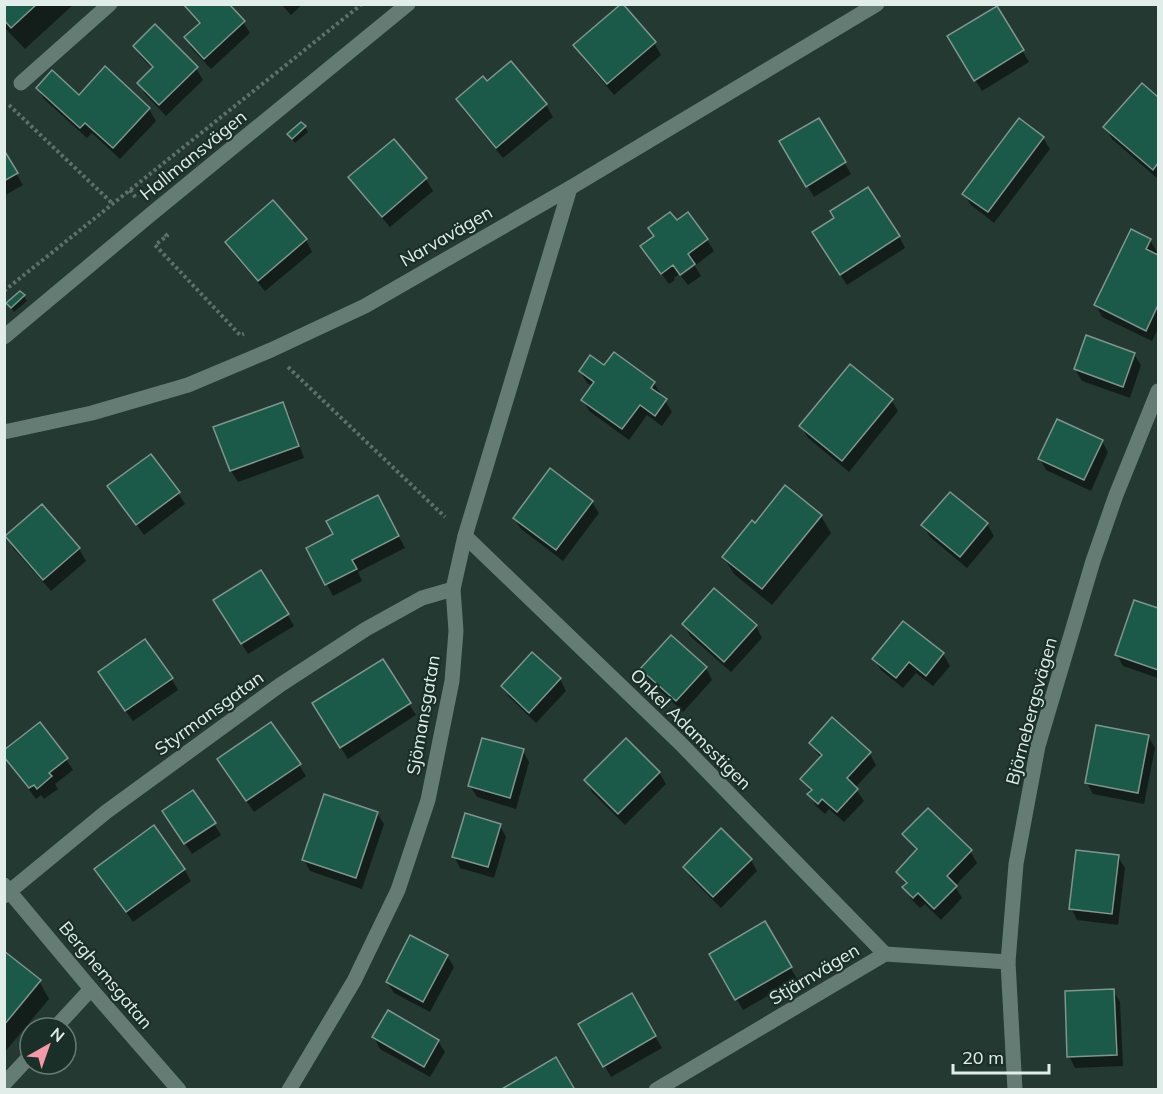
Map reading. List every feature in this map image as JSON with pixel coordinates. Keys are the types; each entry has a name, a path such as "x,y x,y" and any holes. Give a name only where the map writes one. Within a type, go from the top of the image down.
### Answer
{"street":[{"path":"21,83 110,4"},
{"name":"Hallmansvägen","path":"4,337 408,4"},
{"name":"Narvavägen","path":"4,432 92,413 188,385 365,306 570,188 877,4"},
{"name":"Sjömansgatan","path":"289,1089 354,981 393,900 428,800 452,681 456,631 453,589 465,536 570,188"},
{"name":"Björnebergsvägen","path":"1015,1089 1008,962 1016,864 1038,746 1093,561 1116,495 1158,391"},
{"name":"Onkel Adamsstigen","path":"465,536 680,743 885,954"},
{"name":"Styrmansgatan","path":"6,891 106,812 280,685 366,629 422,598 453,589"},
{"name":"Berghemsgatan","path":"6,891 179,1089"},
{"name":"Stjärnvägen","path":"656,1089 885,954 1008,962"},
{"path":"67,1016 91,989"},
{"path":"4,1084 18,1069"}],"path":[{"path":"4,291 362,4"},
{"path":"4,101 113,204"},
{"path":"130,190 167,236 155,245 240,335 252,332 465,536"}],"building":[{"path":"4,4 37,4 11,28 4,20"},
{"path":"183,4 229,4 245,21 204,59 184,37 200,23"},
{"path":"621,4 656,42 607,84 573,45"},
{"path":"997,6 1024,50 974,81 947,36"},
{"path":"155,24 198,67 159,105 137,83 153,67 133,46"},
{"path":"511,61 547,104 496,148 456,99 483,76 487,81"},
{"path":"105,66 150,108 113,148 85,123 80,128 36,88 52,70 79,95"},
{"path":"1142,83 1158,97 1158,163 1153,170 1103,127"},
{"path":"819,118 846,162 806,187 779,141"},
{"path":"1019,118 1044,137 988,212 962,194"},
{"path":"301,122 306,126 292,139 287,134"},
{"path":"394,139 427,178 382,217 348,177"},
{"path":"4,150 18,173 4,181"},
{"path":"868,187 900,236 840,275 812,232 834,218 830,211"},
{"path":"273,200 307,239 258,281 225,242"},
{"path":"670,212 677,220 688,212 708,239 688,254 695,264 680,275 673,265 661,274 640,246 654,236 648,228"},
{"path":"1131,229 1151,239 1146,249 1158,255 1158,305 1146,331 1094,305"},
{"path":"20,291 25,295 11,308 6,303"},
{"path":"1086,335 1135,353 1123,387 1074,369"},
{"path":"614,352 655,382 651,388 667,399 655,416 640,405 622,429 581,400 594,382 579,371 590,355 604,365"},
{"path":"850,364 893,399 842,461 799,426"},
{"path":"283,402 299,446 230,471 213,427"},
{"path":"1057,419 1103,440 1084,480 1038,459"},
{"path":"151,454 180,492 136,525 107,486"},
{"path":"550,468 593,501 556,550 513,518"},
{"path":"785,485 822,515 762,589 722,557 752,520 755,523"},
{"path":"950,492 988,523 960,557 921,525"},
{"path":"378,495 399,536 352,560 357,569 325,585 306,548 333,534 326,521"},
{"path":"42,504 80,548 43,580 5,536"},
{"path":"261,570 289,614 241,644 213,600"},
{"path":"714,588 757,625 724,662 682,624"},
{"path":"1134,600 1158,608 1158,670 1115,655"},
{"path":"903,621 944,653 926,676 909,662 896,678 872,659"},
{"path":"671,635 707,667 676,701 640,669"},
{"path":"145,639 173,678 125,711 98,672"},
{"path":"532,652 561,678 529,713 501,686"},
{"path":"383,659 411,703 340,748 312,703"},
{"path":"832,717 871,752 847,778 858,789 837,812 822,799 818,804 807,794 812,790 800,779 822,755 809,743"},
{"path":"40,722 68,758 49,773 52,776 37,789 34,785 29,788 4,757 4,750"},
{"path":"271,722 301,764 246,801 217,759"},
{"path":"1096,725 1149,735 1138,793 1085,783"},
{"path":"482,738 524,749 510,798 468,786"},
{"path":"626,738 660,772 618,814 584,780"},
{"path":"193,790 216,823 184,844 162,811"},
{"path":"324,794 378,812 356,878 302,860"},
{"path":"928,808 972,850 947,876 957,886 934,909 918,893 913,898 902,887 907,883 896,872 917,849 902,834"},
{"path":"465,813 501,824 488,867 452,857"},
{"path":"154,825 185,869 126,912 94,869"},
{"path":"721,828 752,859 713,897 683,867"},
{"path":"1076,850 1119,855 1112,914 1069,909"},
{"path":"765,921 792,967 735,1000 709,954"},
{"path":"410,935 448,955 423,1002 386,982"},
{"path":"4,951 41,980 4,1025"},
{"path":"1114,989 1117,1055 1067,1057 1065,991"},
{"path":"632,993 656,1036 603,1067 578,1024"},
{"path":"388,1010 439,1040 424,1067 372,1037"},
{"path":"556,1057 575,1090 500,1090"}]}
